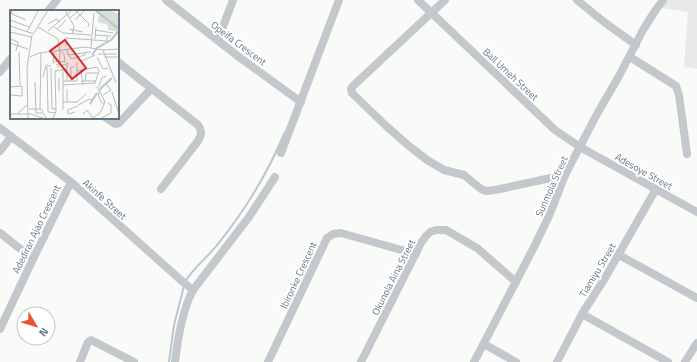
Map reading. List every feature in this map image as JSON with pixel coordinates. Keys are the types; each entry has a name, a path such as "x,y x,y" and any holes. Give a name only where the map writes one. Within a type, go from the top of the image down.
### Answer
{"street":[{"path":"51,10 57,0"},
{"name":"Opeifa Crescent","path":"166,0 299,100"},
{"path":"218,40 233,0"},
{"path":"281,152 299,100 339,0"},
{"name":"Ball Umeh Street","path":"418,0 555,130 580,147"},
{"path":"445,0 353,86 351,89 352,93 384,124 427,160 444,170 464,175 481,189 486,191 565,175"},
{"path":"577,0 636,45"},
{"name":"Sunmola Street","path":"474,362 534,248 549,216 565,175 600,108 630,57 651,17 663,0"},
{"path":"630,57 676,86 679,95 687,154"},
{"path":"0,72 10,59"},
{"path":"119,63 198,125 201,129 201,135 198,141 161,189"},
{"path":"108,119 116,124 119,123 151,89"},
{"name":"Akinfe Street","path":"0,128 70,182 188,286"},
{"path":"0,151 11,137"},
{"name":"Adesoye Street","path":"580,147 697,212"},
{"path":"175,362 182,322 190,296 188,286 250,217 275,177"},
{"name":"Adediran Ajao Crescent","path":"0,329 70,182"},
{"name":"Tiamiyu Street","path":"557,362 582,314 619,255 656,189"},
{"name":"Okunola Aina Street","path":"361,362 421,243 430,232 436,230 446,230 476,248 516,282"},
{"path":"0,233 33,258"},
{"name":"Ibironke Crescent","path":"268,362 327,238 333,234 341,233 416,254"},
{"path":"619,255 697,298"},
{"path":"582,314 668,362"},
{"path":"80,362 88,342 91,340 134,362"},
{"path":"685,362 697,343"},
{"path":"484,344 516,362"}],"shaded area":[{"path":"668,0 697,0 697,69 684,67 688,12 661,8"}],"waterway":[{"path":"185,282 237,219 271,162 285,132"},
{"path":"169,362 174,325 184,286"}]}
